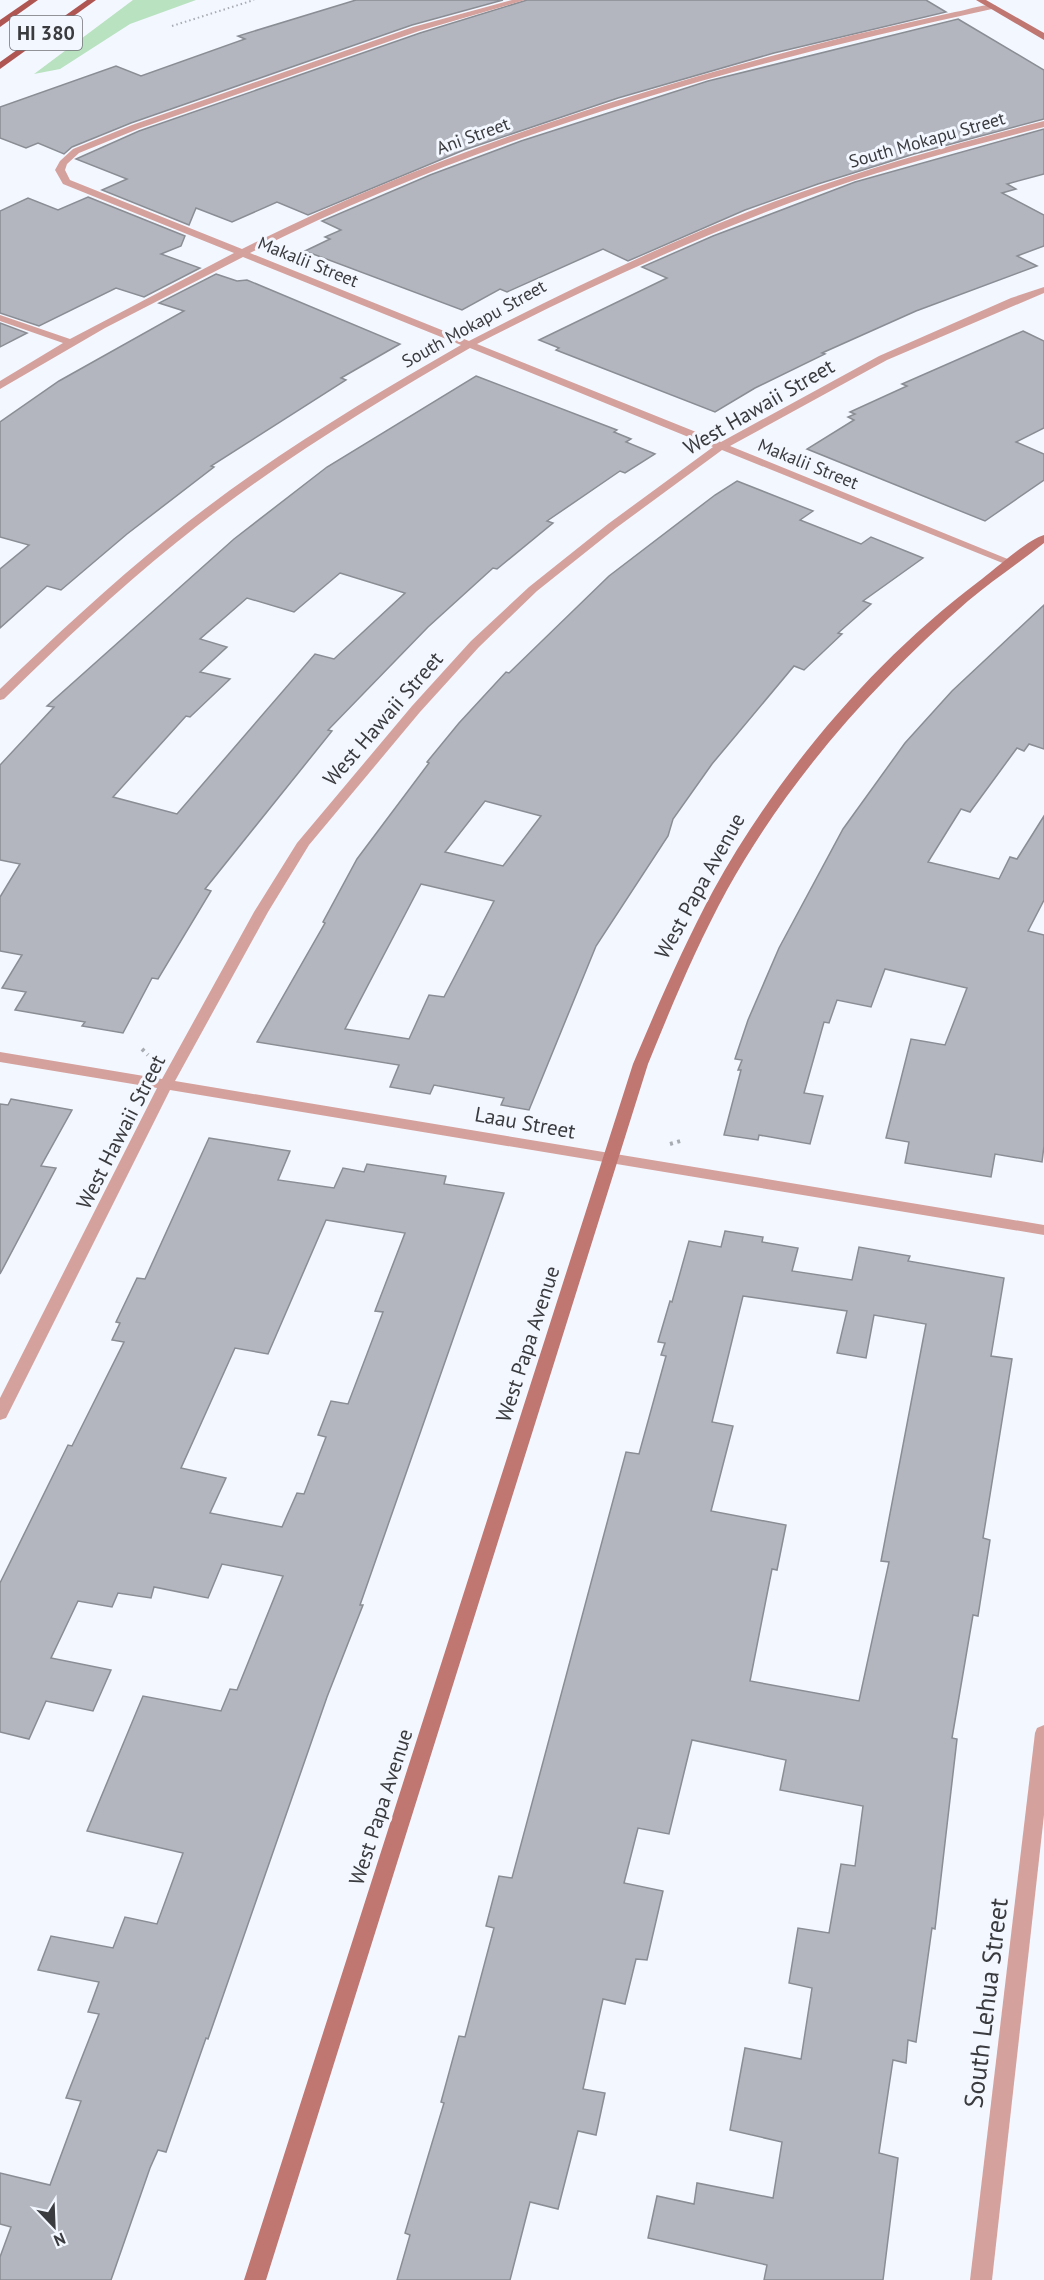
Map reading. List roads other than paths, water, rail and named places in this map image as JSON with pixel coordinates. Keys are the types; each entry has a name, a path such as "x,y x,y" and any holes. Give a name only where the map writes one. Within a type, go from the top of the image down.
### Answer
{"main road":[{"name":"HI 380","path":"0,24 34,0"},
{"name":"HI 380","path":"0,66 92,0"}],"street":[{"name":"Makalii Street","path":"521,0 416,29 146,123 76,151 63,163 60,170 66,182 1009,562"},
{"path":"980,0 1044,37"},
{"name":"Ani Street","path":"0,386 70,342 240,252 334,208 454,159 639,96 807,48 992,7"},
{"name":"South Mokapu Street","path":"0,696 99,600 197,520 328,428 426,368 555,298 726,224 832,185 963,145 1044,124"},
{"name":"West Hawaii Street","path":"0,1414 166,1084 261,912 304,843 416,709 475,644 533,589 612,526 720,447 883,358 1014,300 1044,290"},
{"path":"0,318 70,342"},
{"name":"West Papa Avenue","path":"255,2280 610,1158 628,1094 681,965 740,854 766,813 868,687 953,605 1044,538"},
{"name":"Laau Street","path":"0,1057 1044,1230"},
{"name":"South Lehua Street","path":"981,2280 1044,1733"}]}
